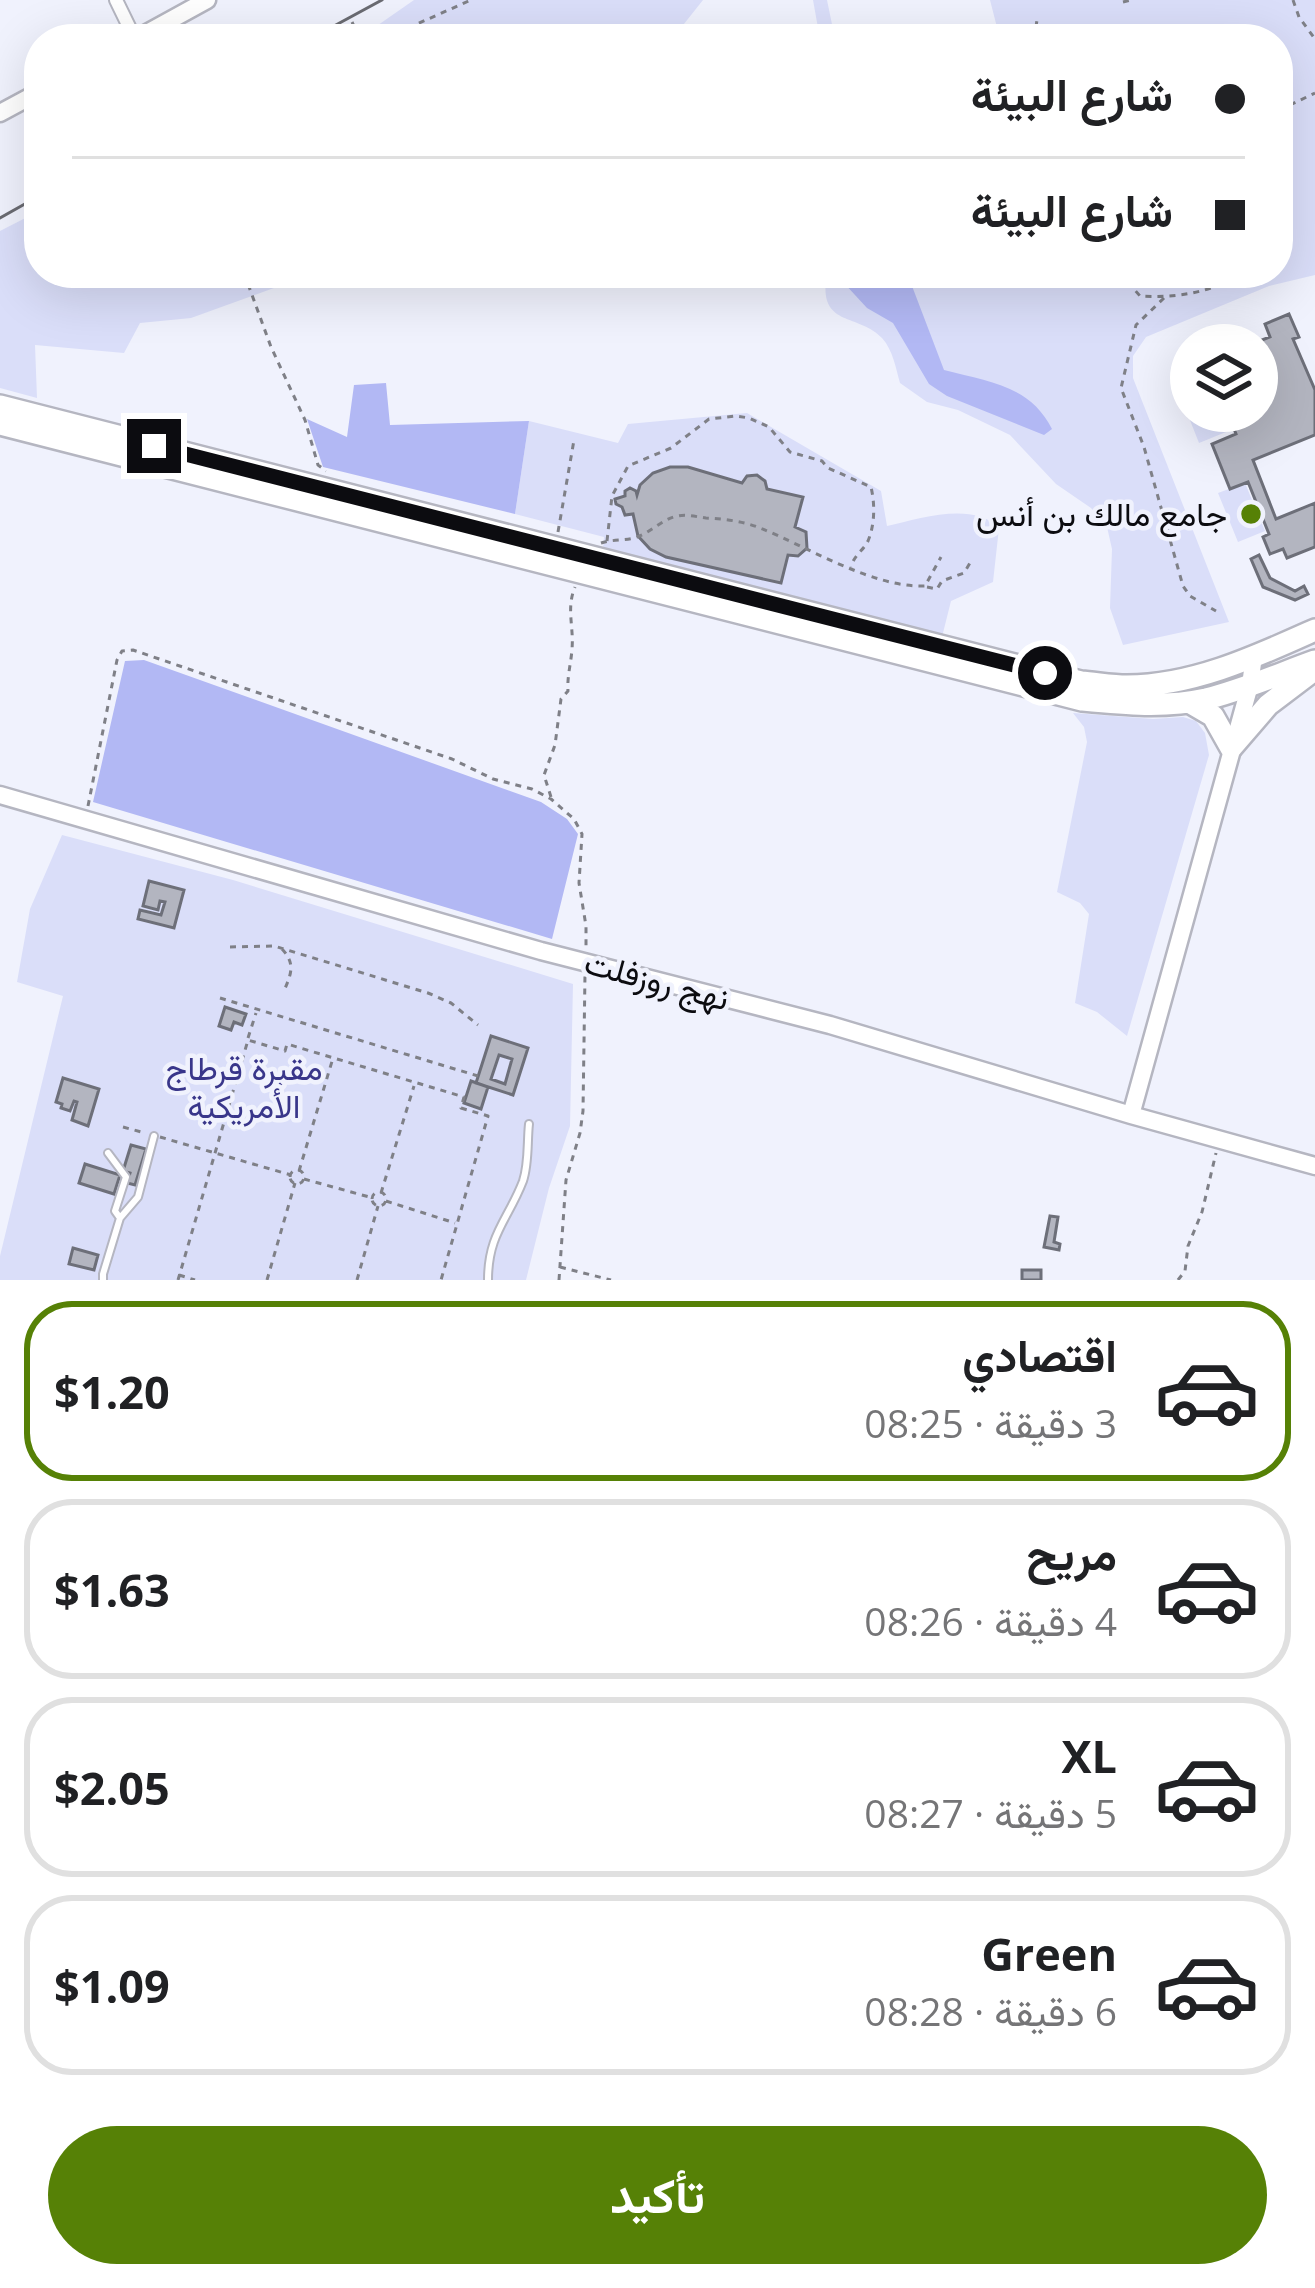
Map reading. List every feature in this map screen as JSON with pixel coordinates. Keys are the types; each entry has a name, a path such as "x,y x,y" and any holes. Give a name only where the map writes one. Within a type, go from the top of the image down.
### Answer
{"highway":[{"path":"0,406 561,542 1081,682 1146,685 1197,676 1315,630"},
{"path":"0,424 1082,700 1142,705 1189,702 1315,665"},
{"path":"1189,702 1213,716 1231,748 1268,705 1315,665"}],"street":[{"path":"163,24 207,0"},
{"path":"1131,1115 1250,685 1254,656"},
{"name":"نهج روزفلت","path":"0,795 586,962 830,1025 1315,1166"}],"lane":[{"path":"488,1280 491,1245 523,1180 530,1124"},
{"path":"104,1280 120,1218 138,1197 154,1136"},
{"path":"108,1153 125,1177 115,1211 120,1218"}],"path":[{"path":"417,24 471,0"},
{"path":"1123,2 1132,0"},
{"path":"1293,0 1315,39"},
{"path":"1036,24 1037,20"},
{"path":"249,288 305,420 317,465 328,472"},
{"path":"1133,288 1140,296 1164,298 1204,288"},
{"path":"1164,298 1136,325 1121,388 1144,447 1183,586 1190,596 1216,611"},
{"path":"607,541 612,496 628,466 671,448 709,419 736,416 769,428 790,452 822,461 872,487 874,515 866,545 852,559 850,569"},
{"path":"561,542 574,440"},
{"path":"599,544 635,539 675,516 757,526 850,569 916,587 937,589 942,580 964,573 970,563"},
{"path":"925,586 940,557"},
{"path":"551,799 544,775 555,745 561,699 568,691 570,600 581,572"},
{"path":"86,820 117,659 122,651 133,650 532,789 574,819 582,834 579,884 586,926 583,1111 566,1180 559,1280"},
{"path":"230,947 282,949 428,993 451,1003 478,1025"},
{"path":"282,949 293,970 284,991"},
{"path":"220,998 478,1076"},
{"path":"195,1280 178,1278 257,1009"},
{"path":"248,1040 285,1051 287,1044 464,1097 461,1108 488,1116 441,1280"},
{"path":"291,1175 299,1171 332,1058"},
{"path":"267,1280 296,1183 304,1179 373,1198 381,1193 415,1082"},
{"path":"123,1127 291,1175 296,1183"},
{"path":"1178,1280 1185,1271 1220,1140"},
{"path":"299,1171 304,1179"},
{"path":"381,1193 386,1202"},
{"path":"357,1280 377,1206 373,1198"},
{"path":"377,1206 386,1202 457,1223"},
{"path":"559,1267 610,1280"}],"green space":[{"path":"414,0 703,0 684,24 380,24"},
{"path":"813,0 827,0 832,24 817,24"},
{"path":"990,0 1315,0 1315,275 1293,280 1293,24 996,24"},
{"path":"24,219 24,288 274,288 191,318 140,323 124,353 35,345 37,398 0,388 0,231"},
{"path":"825,288 1264,288 1170,324 1146,337 1133,356 1133,378 1229,622 1123,645 1110,608 1112,549 1107,527 1091,508 1056,484 1010,435 958,410 927,402 900,383 882,338 833,311"},
{"path":"747,413 881,491 887,526 945,514 988,520 999,528 993,582 951,601 942,637 603,549 604,537 515,514 529,421 618,443 628,424"},
{"path":"1195,432 1226,432 1199,443"},
{"path":"1245,483 1265,531 1238,542 1218,493"},
{"path":"1073,713 1196,721 1205,733 1209,755 1127,1036 1097,1012 1075,1003 1089,914 1080,903 1057,892 1087,742 1084,727"},
{"name":"مقبرة قرطاج الأمريكية","path":"62,835 233,880 573,984 570,1126 526,1280 0,1280 0,1256 63,996 17,982 30,909"}],"shaded area":[{"path":"849,288 913,288 944,370 1020,394 1052,429 1044,435 947,396 929,384 893,323 867,308"},
{"path":"386,383 390,425 529,421 515,514 323,467 307,419 347,437 354,385"},
{"path":"144,660 541,802 567,819 578,834 552,939 93,802 125,661"}],"building":[{"path":"1289,314 1299,337 1293,339 1315,390 1315,435 1253,460 1276,519 1315,503 1315,547 1287,558 1283,549 1270,554 1263,537 1269,534 1248,482 1230,489 1212,444 1235,432 1278,432 1278,324 1265,324"},
{"path":"688,467 742,483 747,476 757,475 767,489 803,497 795,527 806,532 807,548 798,556 788,555 781,583 666,557 650,549 638,536 633,514 625,515 615,499 630,488 637,495 653,473"},
{"path":"1259,555 1270,578 1295,591 1304,586 1308,594 1295,600 1263,587 1251,559"},
{"path":"149,881 184,890 174,928 138,919 140,910 161,915 165,902 160,901 158,910 143,906"},
{"path":"225,1007 246,1014 242,1025 234,1022 231,1030 219,1026"},
{"path":"491,1036 528,1048 513,1095 476,1083","holes":["499,1055 512,1059 505,1084 491,1079"]},
{"path":"63,1078 99,1089 88,1126 72,1120 77,1102 70,1111 56,1102"},
{"path":"471,1081 488,1087 481,1109 464,1103"},
{"path":"131,1145 146,1149 135,1185 127,1183 130,1173 123,1171"},
{"path":"85,1164 120,1175 114,1194 79,1183"},
{"path":"1050,1216 1058,1217 1054,1242 1060,1244 1059,1250 1044,1247"},
{"path":"73,1248 98,1255 94,1270 69,1264"},
{"path":"1022,1270 1041,1270 1041,1280 1022,1280"}],"tram line":[{"path":"338,24 382,0"},
{"path":"0,218 24,204"}],"place":[{"name":"جامع مالك بن أنس","path":"1251,514"}],"route":[{"path":"154,446 1045,673"}]}
